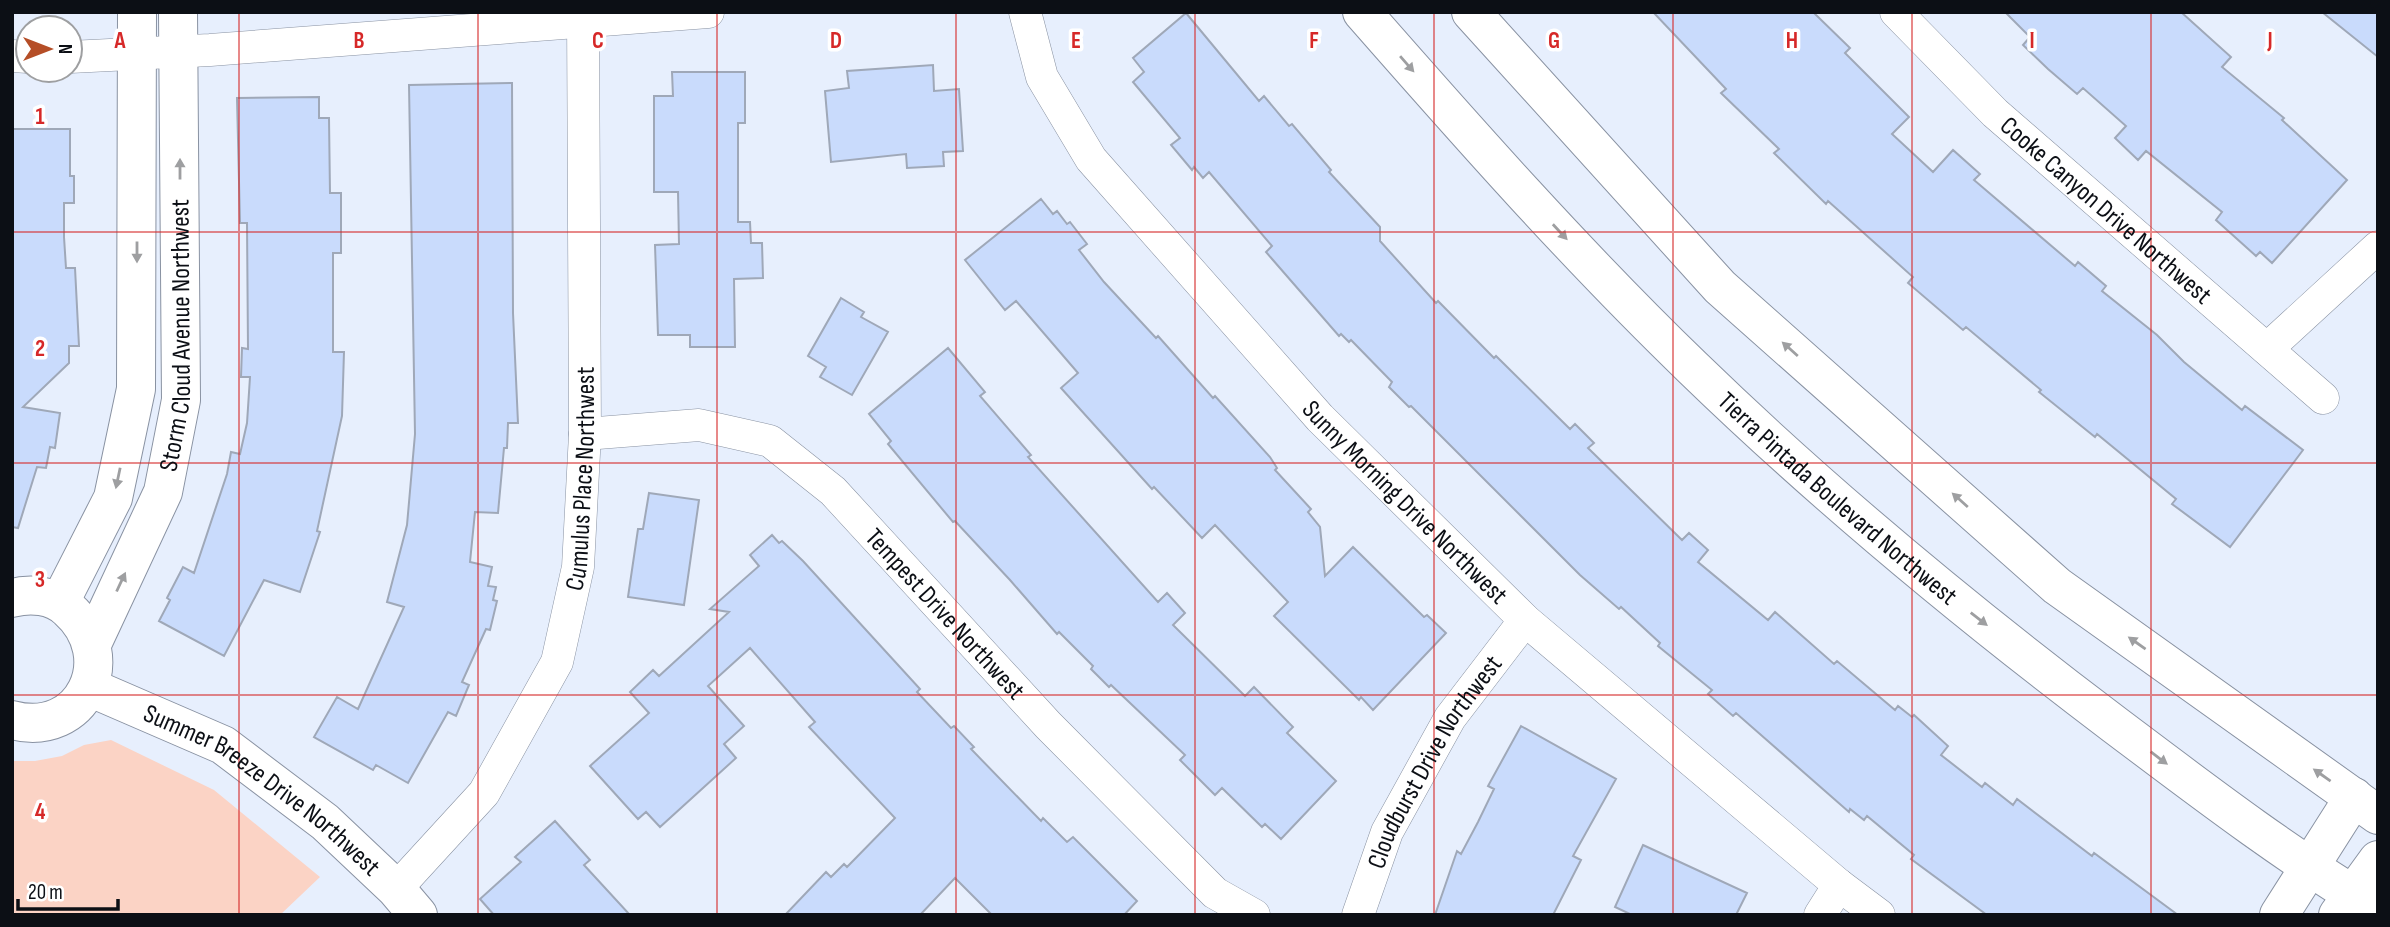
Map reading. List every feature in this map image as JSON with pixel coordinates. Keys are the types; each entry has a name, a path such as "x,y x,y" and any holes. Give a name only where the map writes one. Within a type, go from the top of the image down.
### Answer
{"main road":[{"name":"Storm Cloud Avenue Northwest","path":"60,601 113,498 136,389 137,12"},
{"name":"Storm Cloud Avenue Northwest","path":"92,644 163,492 181,400 178,12"},
{"name":"Tierra Pintada Boulevard Northwest","path":"1362,12 1450,113 1578,252 1693,368 1818,484 1941,589 2070,691 2197,787 2309,865 2356,906"},
{"path":"1471,12 1720,286 2057,586 2366,806 2309,865 2279,915"},
{"path":"12,598 23,595 60,601 82,621 92,644 94,667 89,687 67,712 48,722 27,724 12,720"},
{"name":"Summer Breeze Drive Northwest","path":"89,687 223,745 325,822 407,902"},
{"path":"2356,906 2378,860"}],"street":[{"path":"84,56 179,51 583,16 708,12"},
{"name":"Sunny Morning Drive Northwest","path":"1025,12 1042,77 1091,159 1320,418 1525,620 1839,885 1879,915"},
{"name":"Cooke Canyon Drive Northwest","path":"1896,12 1995,113 2323,398"},
{"name":"Cumulus Place Northwest","path":"407,902 484,793 557,662 578,567 585,434 583,16"},
{"path":"2267,349 2378,247"},
{"name":"Tempest Drive Northwest","path":"585,434 699,425 770,441 833,491 1048,725 1215,893 1254,915"},
{"name":"Cloudburst Drive Northwest","path":"1358,915 1387,832 1450,718 1525,620"},
{"path":"1819,915 1839,885"}],"shaded area":[{"path":"111,740 214,790 320,877 280,915 12,915 12,761 35,761 62,756 84,745"}],"building":[{"path":"1653,12 1813,12 1850,48 1845,53 1909,117 1892,134 1933,172 1953,150 1980,174 1974,180 2075,266 2078,262 2106,286 2102,291 2157,335 2184,362 2242,410 2245,406 2303,450 2230,547 2172,504 2176,499 2097,434 2095,437 2039,392 2041,390 1966,327 1963,330 1908,283 1913,277 1828,201 1826,204 1774,153 1779,149 1721,93 1726,89"},
{"path":"2005,12 2181,12 2231,57 2222,67 2284,118 2282,120 2347,180 2272,263 2260,252 2256,256 2216,220 2222,212 2146,151 2138,160 2115,138 2126,126 2083,88 2077,94 2048,69 2023,45 2030,37"},
{"path":"2322,12 2378,12 2378,57"},
{"path":"1186,13 1259,101 1264,96 1289,126 1292,124 1331,170 1329,172 1380,227 1380,241 1436,303 1438,301 1570,429 1575,424 1594,443 1588,448 1682,540 1689,533 1708,550 1698,562 1768,620 1775,612 1834,664 1837,661 1895,710 1898,706 1912,717 1914,715 1948,746 1941,755 1982,787 1985,783 2013,805 2017,799 2092,856 2094,853 2178,915 1987,915 1911,859 1914,855 1867,816 1864,820 1850,809 1849,812 1736,713 1733,716 1708,694 1712,690 1658,646 1660,643 1621,607 1619,609 1580,575 1389,387 1392,382 1351,340 1349,342 1341,334 1339,336 1266,252 1272,246 1209,172 1203,178 1194,167 1192,170 1171,145 1180,138 1133,82 1144,72 1133,58"},
{"path":"933,65 934,91 959,89 963,151 943,152 944,166 907,168 906,154 831,162 825,91 849,88 847,71"},
{"path":"672,72 745,72 745,123 738,123 738,222 750,222 751,243 762,243 763,278 734,279 735,347 690,347 690,335 658,335 655,245 679,244 678,192 654,192 654,96 673,96"},
{"path":"512,83 513,313 518,423 508,423 498,513 475,512 470,562 492,567 488,586 496,587 493,600 497,601 490,630 486,629 462,682 469,685 456,716 448,712 408,783 376,765 373,770 314,737 337,697 358,709 404,607 387,602 407,525 415,434 409,85"},
{"path":"319,97 319,118 329,118 330,193 341,193 341,253 333,253 333,352 344,352 342,416 317,531 320,532 300,592 264,580 224,656 159,621 183,567 194,573 227,474 231,452 240,454 247,423 250,377 241,377 242,348 248,349 247,223 240,223 237,98"},
{"path":"12,129 70,129 70,176 74,176 74,203 64,203 64,237 66,268 75,268 79,346 69,346 69,363 23,407 60,413 55,448 50,447 46,468 37,467 18,528 12,527"},
{"path":"1041,199 1053,214 1057,211 1067,224 1070,222 1087,244 1079,250 1104,282 1156,338 1158,336 1213,398 1215,396 1270,457 1277,468 1275,470 1311,509 1308,512 1320,527 1325,576 1353,547 1424,617 1427,615 1446,633 1373,710 1361,697 1359,700 1274,616 1288,602 1215,525 1202,538 1154,487 1152,489 1061,388 1078,373 1016,301 1005,310 965,260"},
{"path":"841,298 864,312 861,317 888,332 852,395 820,377 826,367 808,356"},
{"path":"948,348 985,392 980,396 1031,455 1028,457 1158,602 1167,593 1185,613 1173,625 1245,696 1254,687 1293,727 1287,733 1336,781 1281,839 1265,824 1262,827 1222,788 1215,795 1180,760 1185,755 1111,685 1109,687 1091,669 1093,666 1059,632 1057,634 1010,580 955,521 953,522 888,444 891,441 869,414"},
{"path":"649,493 699,500 684,605 628,597 638,529 643,529"},
{"path":"772,535 803,561 920,689 917,692 951,728 954,726 974,747 971,749 1041,821 1043,818 1067,842 1073,837 1137,901 1124,915 992,915 955,878 920,915 785,915 826,872 831,877 844,864 847,867 895,818 809,727 815,722 750,648 708,686 744,726 724,744 736,758 660,827 646,812 638,819 590,766 649,713 630,692 653,670 659,676 729,612 710,609 759,566 750,555"},
{"path":"1521,726 1616,779 1573,856 1581,860 1553,915 1435,915 1457,851 1461,854 1478,822 1494,789 1488,786"},
{"path":"555,821 590,860 584,865 630,915 494,915 480,899 521,862 515,857"},
{"path":"1643,845 1747,893 1736,915 1632,915 1615,907"}]}
